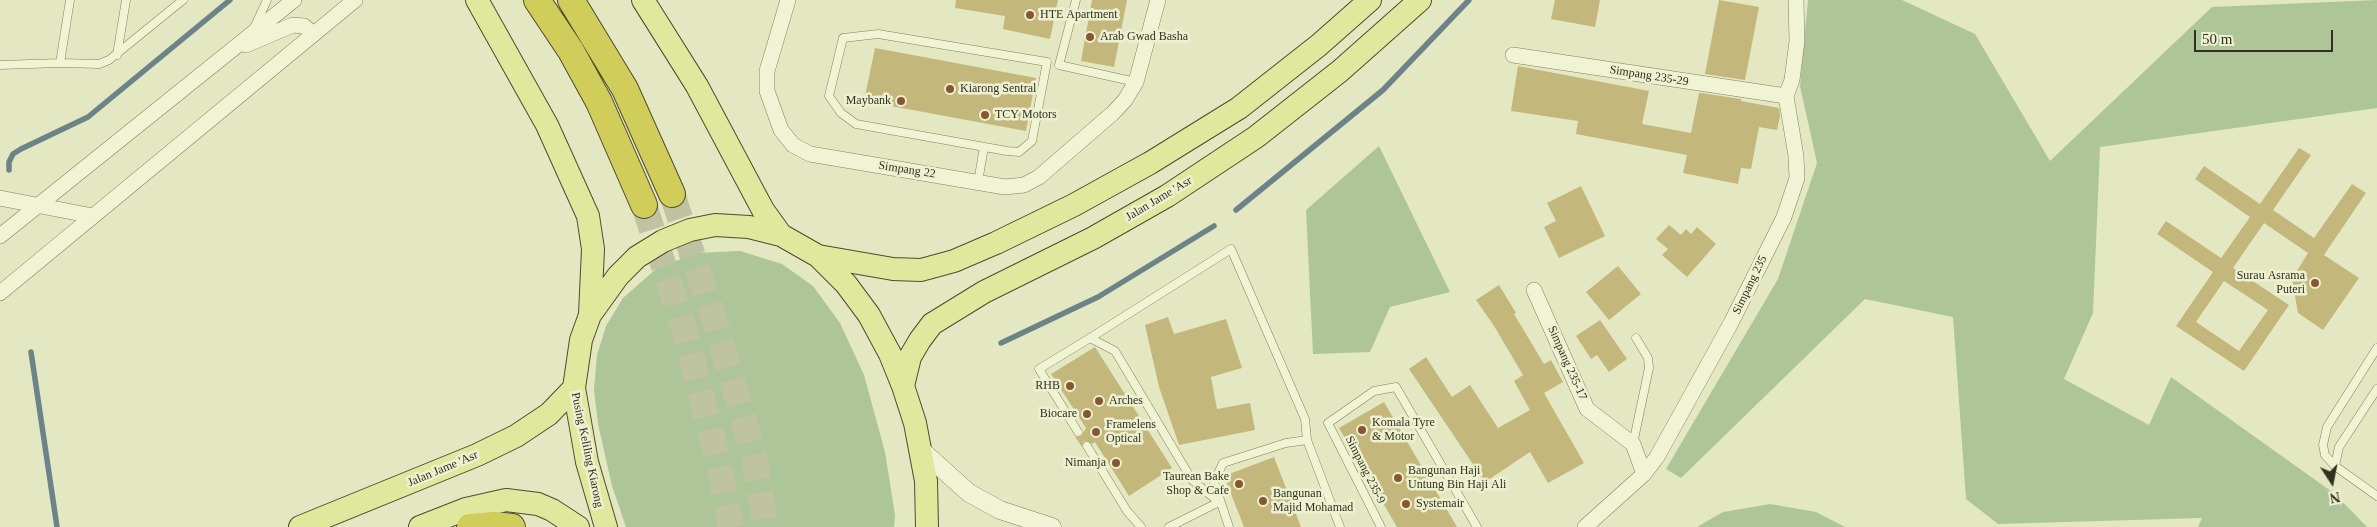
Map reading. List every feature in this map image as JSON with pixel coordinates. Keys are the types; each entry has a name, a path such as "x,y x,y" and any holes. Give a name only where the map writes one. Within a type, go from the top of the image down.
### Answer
{"highway":[{"path":"537,0 570,51 599,102 644,205"},
{"path":"571,0 625,89 672,194"},
{"path":"470,527 494,525 512,527"}],"main road":[{"path":"477,0 547,125 588,216 593,249 590,316"},
{"path":"643,0 697,86 763,210 782,235"},
{"path":"818,256 893,269 921,270 954,261 996,243 1074,205 1150,163 1239,108 1319,45 1370,0"},
{"name":"Jalan Jame 'Asr","path":"903,386 910,357 932,324 984,292 1093,238 1168,196 1256,137 1340,71 1420,0"},
{"name":"Pusing Keliling Kiarong","path":"606,527 587,462 574,388 580,348 590,316 618,276 638,257 663,241 690,230 716,225 749,227 782,235 818,256 846,284 869,315 890,354 915,424 926,481 927,527"},
{"name":"Jalan Jame 'Asr","path":"300,527 459,462 516,436 549,414 574,388"},
{"path":"420,527 466,509 506,500 538,504 552,510 578,527"}],"street":[{"path":"0,236 294,0"},
{"path":"0,292 355,0"},
{"name":"Simpang 22","path":"788,0 767,70 767,91 781,130 793,144 810,154 1005,186 1024,185 1039,176 1126,100 1136,82 1158,0"},
{"name":"Simpang 235","path":"1585,527 1644,474 1657,456 1731,323 1784,216 1796,178 1796,156 1786,96 1792,80 1796,41 1796,0"},
{"path":"231,52 293,26 304,26 314,34"},
{"name":"Simpang 235-29","path":"1513,54 1786,96"},
{"path":"0,198 93,216"},
{"name":"Simpang 235-17","path":"1534,290 1587,409 1633,444"},
{"path":"1633,444 1644,474"},
{"path":"919,448 969,493 1000,510 1052,527"}],"lane":[{"path":"60,63 70,0"},
{"path":"117,55 126,0"},
{"path":"0,64 98,64 117,55 183,0"},
{"path":"250,36 267,0"},
{"path":"1076,0 1059,65 1136,82"},
{"path":"878,34 1047,62 1032,140 1019,152 984,147 856,124 841,113 829,96 843,38 878,34"},
{"path":"978,182 984,147"},
{"path":"1078,432 1039,369 1230,249 1302,411 1305,419 1307,440 1340,527"},
{"path":"1090,338 1115,351 1192,480 1219,502"},
{"path":"1633,444 1649,368 1648,358 1636,338"},
{"path":"2377,348 2326,427 2323,445 2325,455 2335,466 2377,496"},
{"name":"Simpang 235-9","path":"1381,527 1328,423 1374,391 1396,387 1477,527"},
{"path":"2335,466 2339,447 2377,390"},
{"path":"1230,527 1219,502 1214,482 1223,463 1286,443 1307,440"},
{"path":"1087,446 1127,512 1141,527"},
{"path":"1169,527 1219,502"}],"green space":[{"path":"1808,0 1902,0 1975,34 2050,161 2212,7 2377,0 2377,108 2100,147 2093,313 2064,379 2149,425 2171,377 2335,494 2367,527 2198,527 2202,518 1998,524 1966,499 1953,317 1865,299 1681,478 1666,469 1778,279 1817,163 1800,86"},
{"path":"1379,146 1450,292 1390,307 1370,352 1313,354 1306,210"},
{"path":"740,251 782,264 813,286 840,323 864,375 885,452 895,515 894,527 626,527 612,486 598,424 594,390 597,355 606,326 623,298 656,269 696,253"},
{"path":"1770,504 1816,512 1845,527 1697,527 1723,512"}],"building":[{"name":"HTE Apartment","path":"956,0 1058,0 1050,39 1003,29 1005,16 955,8"},
{"path":"1092,0 1127,0 1114,67 1081,61"},
{"path":"1555,0 1600,0 1595,27 1551,19"},
{"path":"1719,0 1759,7 1745,80 1705,74"},
{"name":"Kiarong Sentral","path":"875,48 1036,78 1026,131 864,101"},
{"path":"1518,66 1649,91 1642,124 1691,133 1699,93 1701,93 1741,99 1741,101 1779,108 1780,116 1777,130 1759,127 1751,169 1741,168 1738,184 1683,173 1687,155 1576,134 1578,121 1511,111"},
{"path":"2299,148 2311,155 2273,210 2314,238 2352,184 2366,193 2324,255 2359,278 2323,330 2298,313 2292,279 2308,253 2264,223 2233,268 2289,305 2244,371 2176,326 2213,272 2157,234 2166,221 2221,258 2250,217 2195,179 2204,166 2260,204","holes":["2224,281 2268,310 2239,351 2196,322"]},
{"path":"1581,186 1605,236 1559,258 1544,227 1556,221 1547,203"},
{"path":"1669,225 1681,235 1686,229 1691,234 1697,227 1716,244 1687,277 1662,255 1668,249 1656,239"},
{"path":"1618,266 1641,294 1609,320 1586,292"},
{"path":"1499,285 1544,364 1551,360 1563,382 1544,393 1584,463 1548,483 1530,452 1485,482 1409,369 1426,357 1452,397 1470,385 1498,428 1530,410 1514,381 1523,375 1476,300"},
{"path":"1168,317 1174,334 1226,319 1242,368 1211,377 1217,409 1250,403 1255,430 1179,445 1159,387 1145,325"},
{"path":"1600,320 1627,359 1609,372 1597,355 1591,359 1576,336"},
{"name":"Arches","path":"1095,347 1172,468 1129,496 1095,442 1092,444 1084,441 1082,447 1075,437 1081,436 1086,428 1051,374"},
{"name":"Bangunan Haji Untung Bin Haji Ali","path":"1384,402 1457,527 1397,527 1339,428"},
{"name":"Bangunan Majid Mohamad","path":"1274,457 1301,527 1244,527 1224,476"}],"waterway":[{"path":"9,170 9,162 13,154 88,117 230,0"},
{"path":"1236,210 1383,90 1469,0"},
{"path":"1001,343 1098,297 1214,226"},
{"path":"31,352 57,527"}],"tunnel":[{"path":"672,194 716,325 754,456 766,527"},
{"path":"644,205 685,332 718,460 731,527"}],"place":[{"name":"HTE Apartment","path":"1030,15"},
{"name":"Arab Gwad Basha","path":"1090,37"},
{"name":"Kiarong Sentral","path":"950,89"},
{"name":"Maybank","path":"901,101"},
{"name":"TCY Motors","path":"985,115"},
{"name":"Surau Asrama Puteri","path":"2315,283"},
{"name":"RHB","path":"1070,386"},
{"name":"Arches","path":"1099,401"},
{"name":"Biocare","path":"1087,414"},
{"name":"Komala Tyre & Motor","path":"1362,430"},
{"name":"Framelens Optical","path":"1096,432"},
{"name":"Nimanja","path":"1116,463"},
{"name":"Bangunan Haji Untung Bin Haji Ali","path":"1398,478"},
{"name":"Taurean Bake Shop & Cafe","path":"1239,484"},
{"name":"Bangunan Majid Mohamad","path":"1263,501"},
{"name":"Systemair","path":"1406,504"}]}
